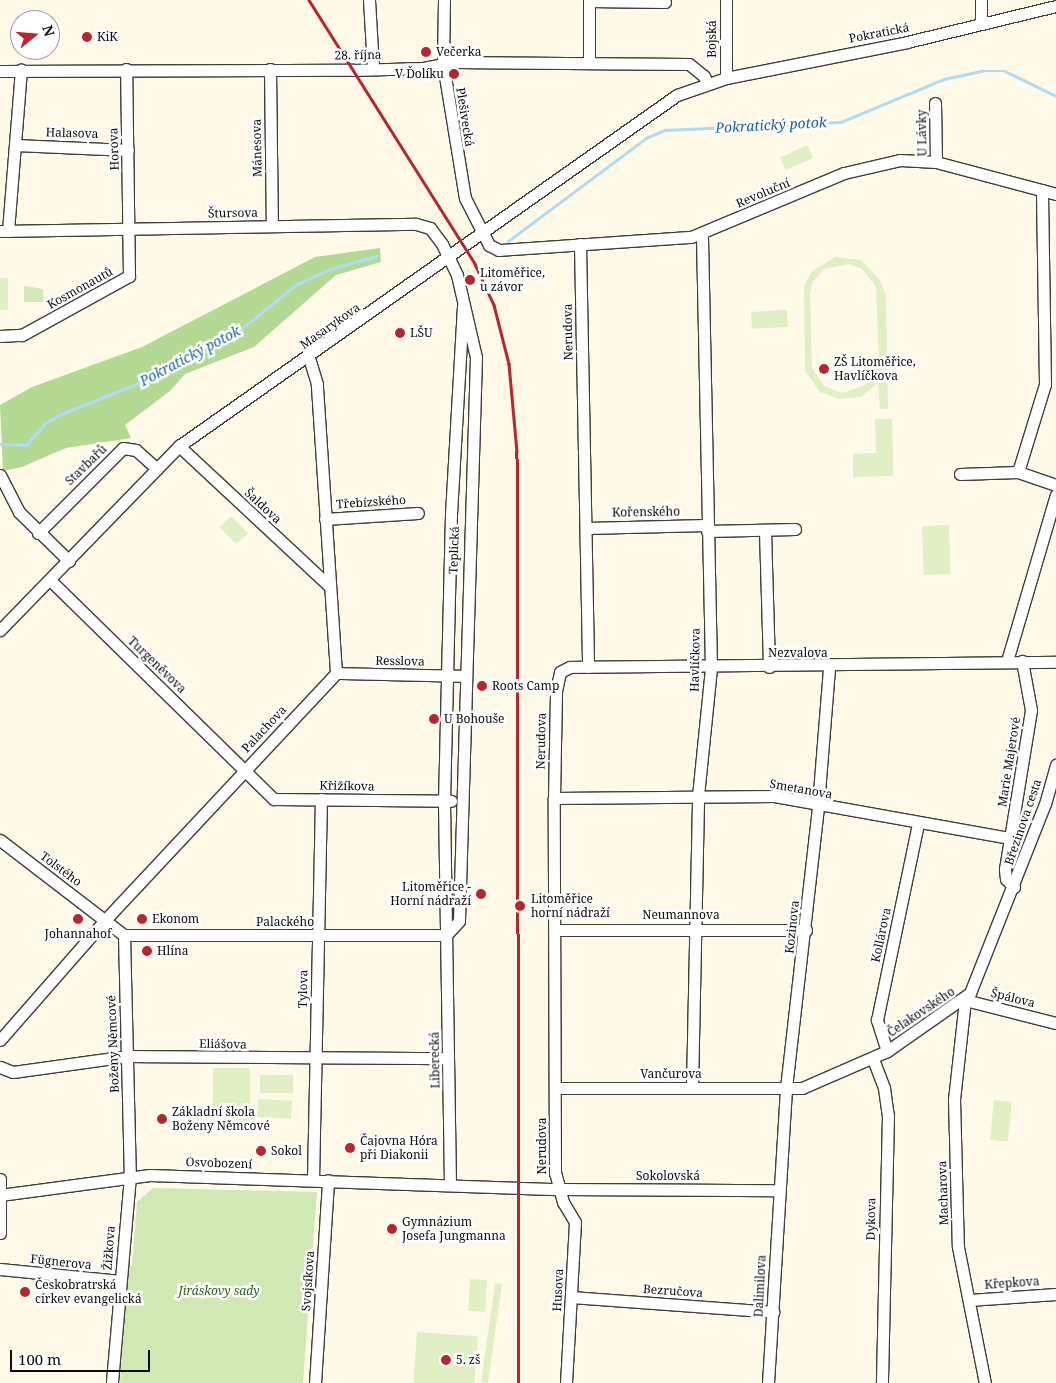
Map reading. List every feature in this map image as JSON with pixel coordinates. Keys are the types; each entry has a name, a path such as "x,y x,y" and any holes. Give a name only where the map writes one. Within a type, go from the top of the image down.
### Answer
{"street":[{"path":"369,0 373,68"},
{"name":"Plešivecká","path":"444,0 443,64 464,198 482,234"},
{"name":"Bojská","path":"726,0 726,78"},
{"path":"981,0 981,22"},
{"path":"590,64 589,1 664,2"},
{"name":"Pokratická","path":"707,84 726,78 907,42 981,22 1056,6"},
{"name":"28. října","path":"0,70 373,68 443,64 689,64 704,76 707,84"},
{"name":"Horova","path":"126,69 130,229"},
{"name":"Mánesova","path":"270,69 272,226"},
{"path":"4,232 15,145 21,70"},
{"name":"Masarykova","path":"0,630 69,561 178,446 309,357 677,95 707,84"},
{"name":"U Lávky","path":"935,103 936,162"},
{"name":"Halasova","path":"15,145 128,150"},
{"name":"Revoluční","path":"482,234 489,245 499,250 679,239 702,233 863,166 900,160 936,162 1056,194"},
{"path":"1018,472 1045,384 1042,190"},
{"name":"Štursova","path":"4,232 272,226 423,225 438,238 449,258"},
{"name":"Kosmonautů","path":"0,336 22,335 130,276 130,229"},
{"name":"Havlíčkova","path":"692,1088 693,929 698,796 711,667 702,233"},
{"name":"Nerudova","path":"563,1202 558,1189 556,1088 557,930 554,798 556,680 564,668 588,667 580,244"},
{"name":"Teplická","path":"449,258 464,302 476,357 460,800"},
{"name":"Teplická","path":"444,801 459,324 464,302"},
{"path":"309,357 316,384 336,674"},
{"name":"Šaldova","path":"178,446 329,586"},
{"name":"Stavbařů","path":"38,533 123,448 136,450 157,468"},
{"path":"960,474 1018,472 1056,485"},
{"path":"0,475 20,512 38,533 69,561"},
{"path":"1007,661 1056,495"},
{"name":"Třebízského","path":"325,519 418,513"},
{"name":"Kořenského","path":"586,528 707,528 764,531 795,529"},
{"path":"764,531 769,668"},
{"name":"Turgeněvova","path":"50,580 245,770"},
{"name":"Nezvalova","path":"588,667 769,668 1007,661 1056,662"},
{"name":"Marie Majerové","path":"1010,838 1031,710 1022,661"},
{"name":"Kozinova","path":"779,1190 786,1088 806,930 829,667"},
{"name":"Resslova","path":"336,674 464,676"},
{"name":"Palachova","path":"0,1040 106,920 336,674"},
{"name":"Březinova cesta","path":"1014,887 1051,803 1056,765"},
{"name":"Křižíkova","path":"245,770 274,799 460,800"},
{"name":"Smetanova","path":"554,798 774,796 918,824 1010,838"},
{"name":"Tylova","path":"313,1180 321,799"},
{"path":"446,935 459,921 460,800"},
{"name":"Liberecká","path":"444,801 450,1184"},
{"name":"Kollárova","path":"887,1051 877,1020 918,824"},
{"path":"1010,838 1005,874 1014,887"},
{"name":"Tolstého","path":"0,840 106,920"},
{"name":"Čelakovského","path":"786,1088 802,1088 873,1059 965,1000 1014,887"},
{"path":"106,920 124,935"},
{"name":"Neumannova","path":"557,930 806,930"},
{"name":"Palackého","path":"124,935 446,935"},
{"name":"Boženy Němcové","path":"124,935 130,1176"},
{"name":"Špálova","path":"965,1000 1056,1022"},
{"name":"Macharova","path":"965,1000 954,1099 958,1247 985,1383"},
{"name":"Eliášova","path":"0,1068 13,1072 128,1056 315,1060 448,1058"},
{"name":"Dykova","path":"873,1059 884,1088 888,1115 882,1383"},
{"name":"Vančurova","path":"556,1088 786,1088"},
{"name":"Osvobození","path":"1,1195 130,1176 328,1180 558,1189"},
{"name":"Žižkova","path":"112,1383 130,1176"},
{"path":"0,1180 0,1233"},
{"name":"Svojsíkova","path":"315,1383 328,1180"},
{"name":"Sokolovská","path":"558,1189 779,1190"},
{"name":"Dalimilova","path":"768,1383 779,1190"},
{"name":"Husova","path":"563,1202 575,1222 566,1383"},
{"name":"Fügnerova","path":"0,1269 120,1282"},
{"name":"Křepkova","path":"969,1300 1056,1294"},
{"name":"Bezručova","path":"571,1297 773,1312"}],"green space":[{"path":"807,145 813,158 786,170 780,158"},
{"path":"380,248 381,262 336,275 254,347 185,374 170,391 125,425 131,438 66,448 22,467 3,471 0,405 32,387 142,347 315,257"},
{"path":"835,257 861,260 880,280 886,296 888,409 880,409 878,383 861,397 839,399 820,392 805,371 804,286 812,271","holes":["849,264 862,269 876,287 879,361 867,384 843,393 824,386 812,368 810,294 812,283 824,269"]},
{"path":"0,278 8,278 8,310 0,310"},
{"path":"24,286 43,289 43,302 24,302"},
{"path":"787,310 788,327 752,329 751,312"},
{"path":"875,419 892,419 893,476 853,477 853,454 876,453"},
{"path":"231,516 248,533 237,544 220,527"},
{"path":"949,525 951,574 924,575 922,526"},
{"path":"213,1068 250,1068 250,1128 213,1128"},
{"path":"260,1075 293,1075 293,1093 260,1093"},
{"path":"258,1099 292,1101 291,1119 257,1117"},
{"path":"994,1100 1012,1102 1008,1142 990,1140"},
{"name":"Jiráskovy sady","path":"153,1188 317,1192 303,1383 120,1383 127,1265 132,1266 137,1202"},
{"path":"470,1279 487,1280 485,1312 468,1311"},
{"path":"495,1283 502,1284 488,1383 481,1382"},
{"name":"5. zš","path":"417,1332 478,1336 475,1383 413,1383"}],"waterway":[{"name":"Pokratický potok","path":"508,241 646,138 665,130 841,122 944,79 983,71 1005,71 1056,96"},
{"name":"Pokratický potok","path":"0,444 26,445 45,423 61,414 147,380 177,359 240,330 297,284 330,269 377,256"}],"railway":[{"path":"309,0 475,264 494,305 509,364 517,452 519,1383"}],"place":[{"name":"KiK","path":"87,37"},
{"name":"Večerka","path":"426,52"},
{"name":"V Ďolíku","path":"454,74"},
{"name":"Litoměřice, u závor","path":"470,280"},
{"name":"LŠU","path":"400,333"},
{"name":"ZŠ Litoměřice, Havlíčkova","path":"824,369"},
{"name":"Roots Camp","path":"482,686"},
{"name":"U Bohouše","path":"434,719"},
{"name":"Litoměřice - Horní nádraží","path":"481,894"},
{"name":"Litoměřice horní nádraží","path":"520,906"},
{"name":"Johannahof","path":"78,919"},
{"name":"Ekonom","path":"142,919"},
{"name":"Hlína","path":"147,951"},
{"name":"Základní škola Boženy Němcové","path":"162,1119"},
{"name":"Čajovna Hóra při Diakonii","path":"350,1148"},
{"name":"Sokol","path":"261,1151"},
{"name":"Gymnázium Josefa Jungmanna","path":"392,1229"},
{"name":"Českobratrská církev evangelická","path":"25,1292"},
{"name":"5. zš","path":"446,1360"}]}
